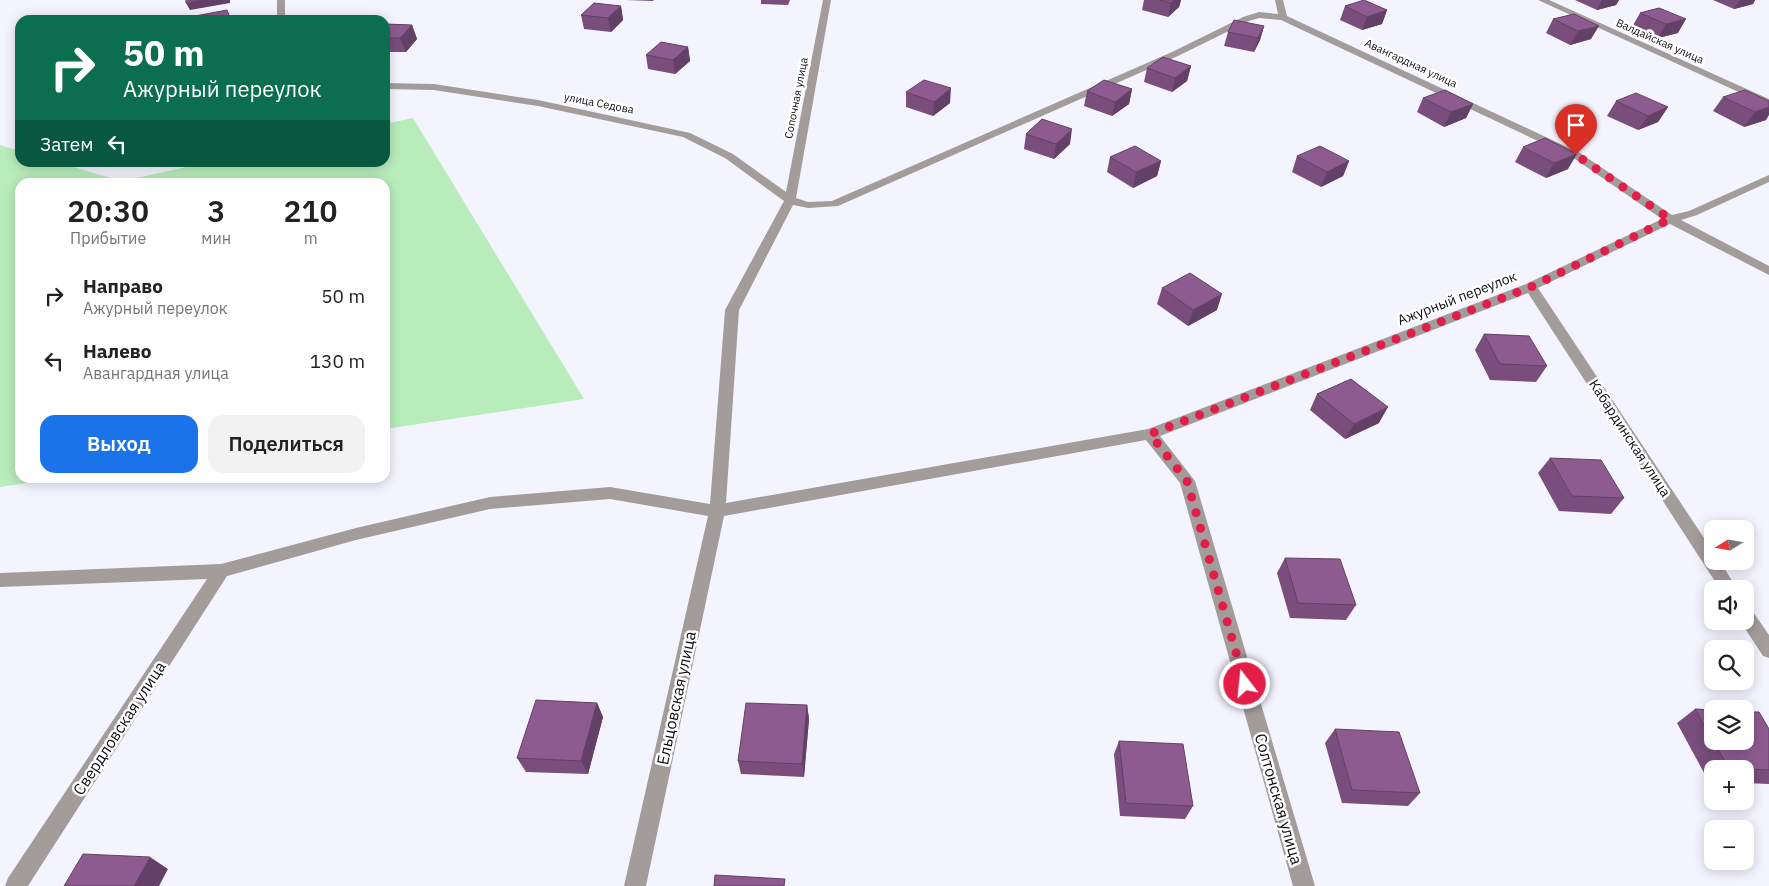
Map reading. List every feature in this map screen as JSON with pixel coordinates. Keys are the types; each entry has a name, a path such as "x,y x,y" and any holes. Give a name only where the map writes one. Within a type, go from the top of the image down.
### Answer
{"street":[{"path":"281,0 281,15"},
{"name":"Сопочная улица","path":"717,511 732,310 790,200 827,0"},
{"path":"790,200 808,205 834,204 1175,54 1246,18 1259,15 1284,17 1279,0"},
{"name":"Валдайская улица","path":"1542,0 1769,103"},
{"name":"Авангардная улица","path":"1284,17 1576,155 1670,219 1769,271"},
{"name":"улица Седова","path":"390,86 434,87 538,103 686,135 729,156 790,200"},
{"name":"Ажурный переулок","path":"0,580 221,571 356,534 490,502 610,493 717,511 1150,434 1531,287 1670,219 1693,213 1769,178"},
{"name":"Кабардинская улица","path":"1531,287 1723,580"},
{"name":"Солтонская улица","path":"1150,434 1187,481 1304,886"},
{"name":"Ельцовская улица","path":"635,886 717,511"},
{"name":"Свердловская улица","path":"16,886 221,571"},
{"path":"1754,628 1769,650"}],"green space":[{"path":"413,118 584,399 390,428 390,178 136,178 187,167 390,167 390,123"},
{"path":"0,145 15,150 15,167 73,167 112,178 15,178 15,483 27,483 0,487"}],"building":[{"path":"186,0 203,0 186,3"},
{"path":"1159,0 1174,0 1171,3"},
{"path":"1364,0 1387,10 1367,17 1345,6"},
{"path":"594,3 621,6 608,18 581,15"},
{"path":"1659,8 1686,19 1666,24 1640,13"},
{"path":"227,10 229,15 200,15"},
{"path":"1574,14 1599,26 1578,31 1553,19"},
{"path":"1234,20 1264,26 1258,38 1228,32"},
{"path":"390,24 412,25 400,38 390,38"},
{"path":"661,42 688,47 673,60 646,55"},
{"path":"1163,57 1191,66 1175,78 1147,68"},
{"path":"924,80 951,88 934,102 906,92"},
{"path":"1104,80 1132,89 1115,102 1087,91"},
{"path":"1445,90 1473,104 1451,112 1423,98"},
{"path":"1745,90 1769,101 1769,107 1755,112 1723,97"},
{"path":"1636,93 1668,107 1648,116 1616,101"},
{"path":"1042,119 1072,129 1056,144 1026,134"},
{"path":"1545,138 1577,154 1554,163 1523,147"},
{"path":"1135,146 1161,161 1136,172 1110,157"},
{"path":"1320,146 1349,161 1327,172 1297,156"},
{"path":"1190,273 1222,294 1193,310 1162,288"},
{"path":"1484,334 1529,336 1547,366 1500,364"},
{"path":"1351,379 1388,407 1354,424 1317,394"},
{"path":"1550,458 1601,460 1624,498 1572,496"},
{"path":"1285,558 1340,559 1356,605 1298,603"},
{"path":"536,700 597,703 581,761 517,758"},
{"path":"746,703 807,705 802,764 738,761"},
{"path":"1695,709 1704,710 1704,725"},
{"path":"1754,712 1759,712 1769,729 1769,770 1754,769 1754,760 1724,760 1718,750 1754,750"},
{"path":"1335,729 1399,732 1420,793 1352,790"},
{"path":"1119,741 1183,744 1193,806 1126,803"},
{"path":"83,854 150,857 134,886 64,886"},
{"path":"715,875 785,879 784,886 714,886"}],"route":[{"path":"1245,684 1187,481 1150,434 1531,287 1670,219 1576,155"}]}
